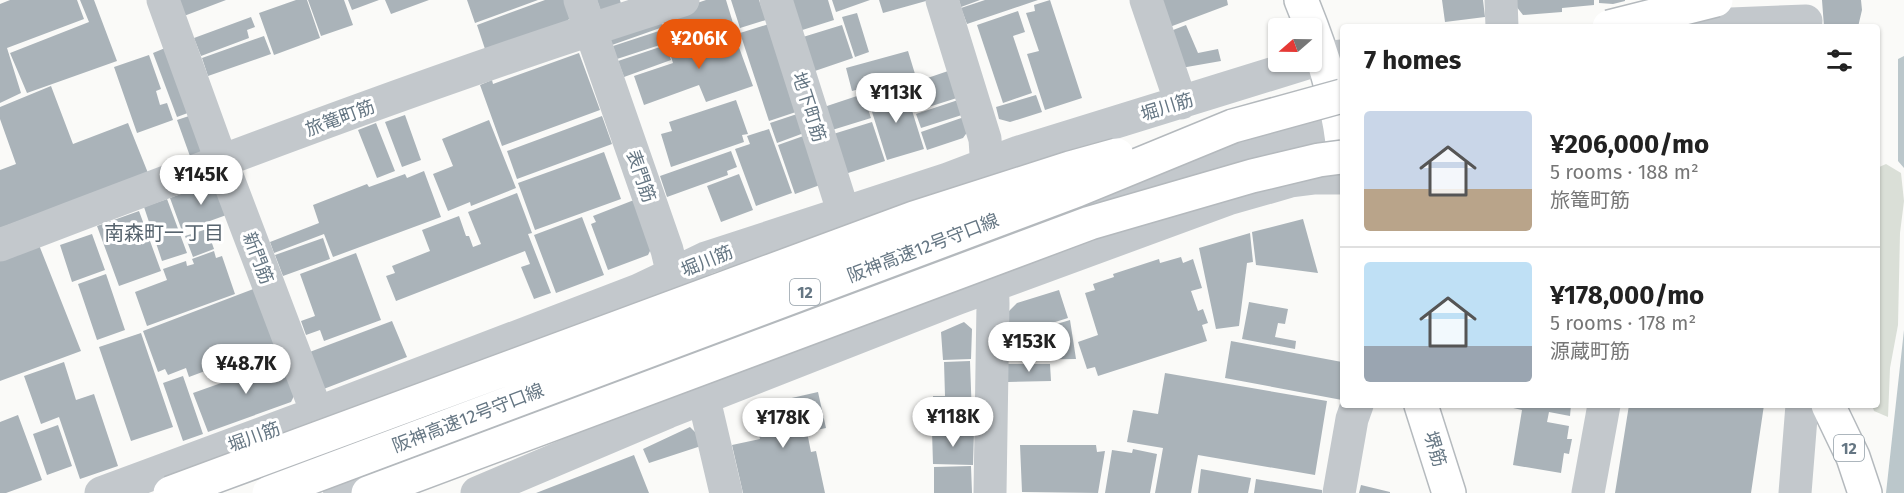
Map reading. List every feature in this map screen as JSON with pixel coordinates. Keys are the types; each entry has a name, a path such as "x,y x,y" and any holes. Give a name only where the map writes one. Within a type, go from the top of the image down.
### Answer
{"main road":[{"path":"1301,0 1333,57 1340,106"},
{"path":"1621,24 1716,0"},
{"name":"阪神高速12号守口線","path":"269,493 1077,190 1233,126 1340,120"},
{"path":"170,493 914,218 1070,168 1233,126"},
{"name":"阪神高速12号守口線","path":"354,491 1090,224 1252,176 1340,157"},
{"name":"堺筋","path":"1422,408 1449,493"},
{"name":"12","path":"1829,408 1853,457 1865,493"}],"street":[{"name":"新門筋","path":"163,0 317,413"},
{"name":"旅篭町筋","path":"0,245 585,15 683,0"},
{"name":"地下町筋","path":"776,0 844,214"},
{"path":"942,0 986,139 993,286 990,493"},
{"path":"1146,0 1181,103"},
{"path":"1501,0 1502,24"},
{"path":"1676,0 1676,24"},
{"name":"表門筋","path":"585,15 667,250 726,493"},
{"path":"1702,24 1805,16"},
{"name":"堀川筋","path":"100,493 639,290 706,258 844,214 1019,152 1333,57"},
{"path":"354,491 639,374 991,242 1340,121"},
{"path":"477,493 704,398 993,286 1228,199 1291,182 1315,178 1340,178"},
{"path":"1339,493 1356,408"},
{"path":"1588,493 1603,408"},
{"path":"1795,493 1802,408"}],"shaded area":[{"path":"1904,56 1904,168 1898,161 1898,59"},
{"path":"1886,164 1901,173 1904,201 1900,233 1898,325 1890,368 1888,417 1874,411 1873,408 1880,408 1880,167"},
{"path":"1904,330 1904,493 1886,493"}],"building":[{"path":"10,0 77,0 84,19 7,48 21,93 0,103 0,4"},
{"path":"80,0 94,0 117,61 27,93 10,53 89,22"},
{"path":"178,0 226,0 184,16"},
{"path":"296,0 307,0 320,38 274,55 259,13"},
{"path":"308,0 344,0 353,25 321,36"},
{"path":"348,0 379,0 352,10"},
{"path":"385,0 429,0 391,14"},
{"path":"467,0 538,0 475,23"},
{"path":"545,0 569,0 574,11 567,22 486,52 477,25"},
{"path":"597,0 620,0 622,8 610,12 600,9"},
{"path":"706,0 726,0 733,23 673,42 664,14"},
{"path":"731,0 759,0 766,20 740,28"},
{"path":"792,0 828,0 834,20 796,32"},
{"path":"832,0 870,0 836,12"},
{"path":"879,0 926,0 926,1 883,13"},
{"path":"959,0 980,0 961,7"},
{"path":"985,0 1038,0 967,24 961,8"},
{"path":"1050,0 1082,98 1045,110 1027,54 1039,51 1026,13 1035,11 1034,5"},
{"path":"1157,0 1227,0 1228,5 1167,28"},
{"path":"1442,0 1483,0 1485,17 1445,22"},
{"path":"1515,0 1594,0 1594,5 1562,8 1562,12 1523,15 1516,6"},
{"path":"1599,0 1625,1 1613,4 1599,3"},
{"path":"1822,0 1861,0 1862,10 1859,24 1824,24"},
{"path":"1018,11 1025,32 1013,36 1032,93 1003,103 977,25"},
{"path":"857,13 869,52 855,57 842,17"},
{"path":"659,14 663,27 612,45 607,32"},
{"path":"251,17 255,27 247,30 249,38 201,56 194,38"},
{"path":"772,23 802,110 769,121 740,33"},
{"path":"842,25 853,58 809,73 803,37"},
{"path":"1186,25 1198,53 1218,49 1221,61 1181,68 1168,32"},
{"path":"732,28 753,86 706,102 699,85 644,105 634,76 673,63 669,50"},
{"path":"665,29 669,42 617,59 613,46"},
{"path":"264,36 271,54 208,76 202,58"},
{"path":"666,45 671,60 624,77 618,61"},
{"path":"170,46 193,111 177,117 153,53"},
{"path":"908,51 915,74 852,91 846,68"},
{"path":"579,53 600,110 502,146 480,85 492,80 493,84"},
{"path":"149,55 161,89 156,91 160,105 167,103 173,120 137,133 114,67"},
{"path":"951,70 960,97 916,111 907,85"},
{"path":"51,86 73,144 128,123 148,173 0,228 0,170 16,164 0,119 0,107"},
{"path":"905,88 924,149 887,160 868,99"},
{"path":"863,94 871,118 829,131 821,108"},
{"path":"1036,95 1042,112 1010,122 999,119 996,107"},
{"path":"961,99 965,114 921,128 916,114"},
{"path":"736,100 748,134 742,135 744,142 671,167 661,134 672,131 669,122"},
{"path":"195,114 207,147 191,159 177,120"},
{"path":"797,114 804,133 777,143 770,123"},
{"path":"405,115 421,160 402,167 385,122"},
{"path":"602,116 612,144 517,179 507,151"},
{"path":"967,116 971,127 963,138 927,150 921,132"},
{"path":"489,120 516,188 471,206 470,202 448,211 433,174 453,166 442,139"},
{"path":"872,122 885,161 842,175 830,135"},
{"path":"376,123 395,171 377,178 358,130"},
{"path":"769,129 792,193 756,206 735,149 750,144 747,136"},
{"path":"809,134 820,185 795,194 778,145"},
{"path":"731,151 737,167 727,171 728,175 667,197 660,176"},
{"path":"604,152 621,199 535,230 518,183"},
{"path":"424,171 441,217 333,257 324,234 274,253 270,242 319,223 313,205 367,184 369,187 405,174 407,178"},
{"path":"739,174 753,210 721,222 707,186"},
{"path":"211,183 222,185 232,213 182,231 170,198"},
{"path":"517,193 532,233 528,234 551,293 534,299 521,267 530,264 525,251 396,301 386,276 395,273 392,266 430,251 422,230 459,216 466,236 469,236 473,247 481,244 468,212"},
{"path":"167,199 187,253 162,261 144,207"},
{"path":"634,200 652,247 648,255 608,270 591,224 596,222 593,216"},
{"path":"139,211 161,271 119,286 97,226"},
{"path":"582,217 604,275 556,293 534,235"},
{"path":"1303,219 1318,273 1256,265 1252,232"},
{"path":"207,229 214,249 193,257 185,236"},
{"path":"1250,233 1253,262 1247,263 1239,326 1216,329 1199,248"},
{"path":"92,234 105,270 72,282 60,245"},
{"path":"323,238 330,259 283,276 275,255"},
{"path":"39,245 81,351 0,381 0,259"},
{"path":"214,251 216,258 222,256 235,294 147,326 135,292 167,280 163,269 186,261 187,266 194,264 192,259"},
{"path":"356,253 381,320 324,341 320,330 306,335 301,321 315,316 300,274"},
{"path":"1181,257 1183,263 1193,259 1202,288 1191,291 1198,311 1203,309 1208,323 1202,325 1207,341 1098,376 1095,367 1087,369 1078,342 1098,335 1085,293 1095,290 1093,284 1114,277 1113,274 1159,259 1160,263"},
{"path":"106,274 125,330 97,340 78,284"},
{"path":"256,288 277,344 189,377 186,368 168,375 165,369 158,372 143,331"},
{"path":"1059,290 1068,318 1007,337 1006,314 1017,303"},
{"path":"1249,302 1288,309 1285,324 1278,323 1275,337 1296,341 1295,349 1242,339"},
{"path":"1070,320 1076,359 1006,360 1007,339"},
{"path":"392,321 407,357 321,390 307,353"},
{"path":"964,322 972,329 971,359 943,360 941,332"},
{"path":"141,333 173,427 131,441 99,347"},
{"path":"1231,341 1340,362 1340,400 1225,378"},
{"path":"281,354 295,394 291,402 208,432 193,393 255,371 252,364"},
{"path":"970,361 972,417 934,418 933,396 945,396 944,362"},
{"path":"64,362 76,400 94,394 118,466 80,479 59,417 41,424 24,376"},
{"path":"1007,364 1050,364 1051,381 1008,382"},
{"path":"1165,373 1327,401 1315,475 1198,455 1191,493 1155,493 1163,448 1127,442 1133,410 1158,414"},
{"path":"183,376 203,434 183,441 163,383"},
{"path":"818,392 826,428 807,432 811,452 816,451 825,493 743,493 732,445 760,439 752,407"},
{"path":"1513,408 1571,408 1570,416 1549,412 1547,422 1569,426 1567,439 1572,439 1569,454 1564,453 1561,473 1513,465 1522,410"},
{"path":"1629,408 1764,408 1751,493 1615,493"},
{"path":"18,415 42,480 0,493 0,422"},
{"path":"58,425 72,466 47,475 33,434"},
{"path":"690,427 698,435 701,446 649,463 643,449"},
{"path":"932,431 974,431 973,465 933,464"},
{"path":"1020,445 1096,445 1097,452 1105,451 1098,493 1022,492"},
{"path":"1133,449 1157,454 1150,493 1105,493 1112,450 1132,453"},
{"path":"634,455 649,493 536,493"},
{"path":"971,466 972,493 934,493 934,467"},
{"path":"1201,469 1251,478 1248,493 1198,493"},
{"path":"1256,479 1322,490 1322,493 1254,493"},
{"path":"1361,485 1390,492 1390,493 1359,493"}],"district":[{"name":"南森町一丁目","path":"164,233"}]}
